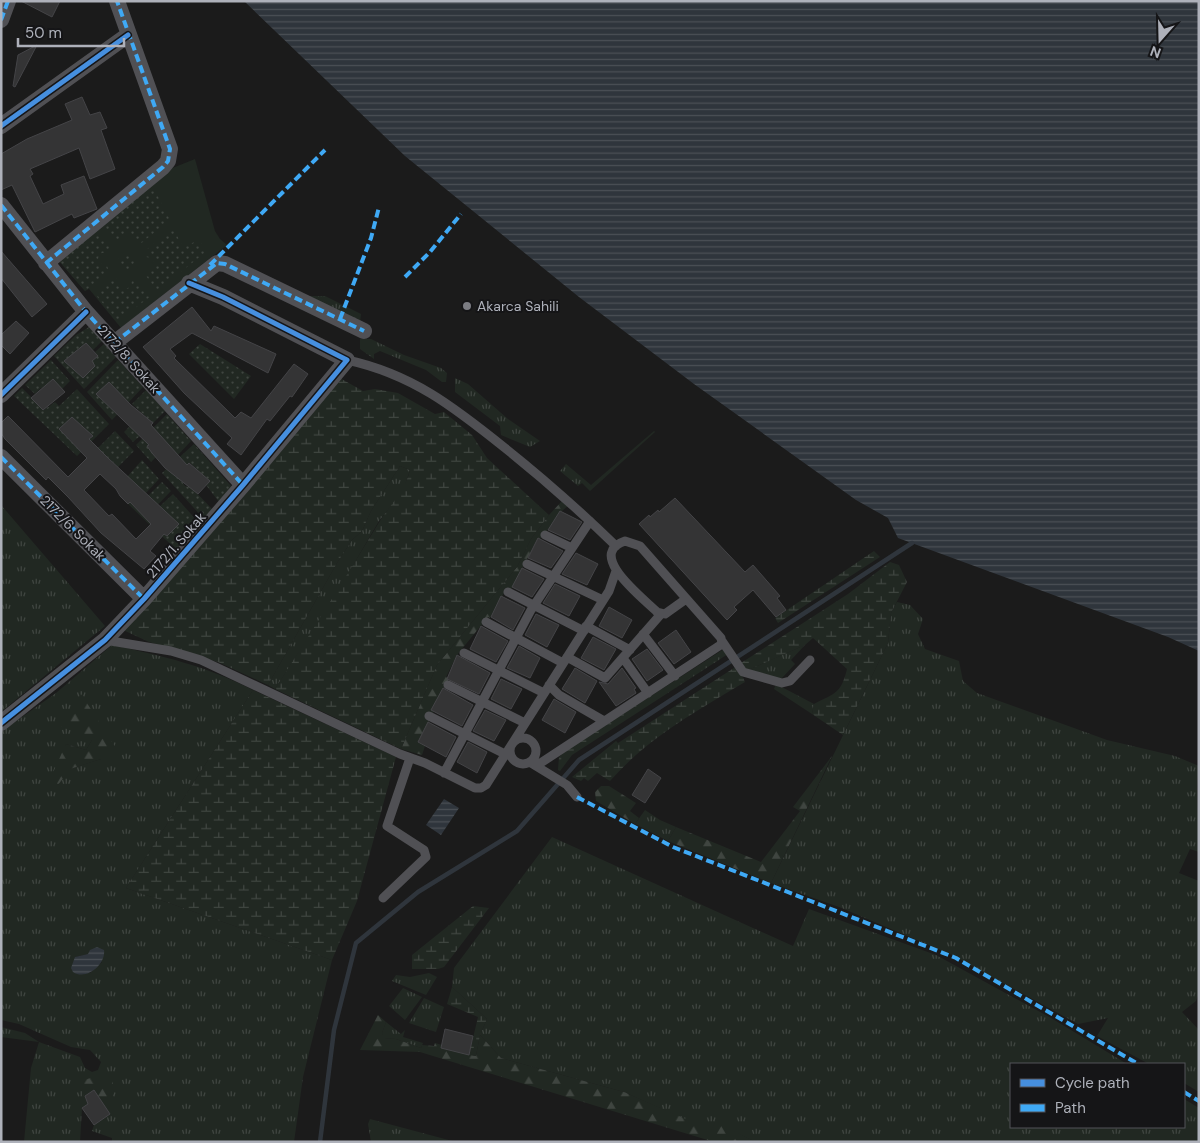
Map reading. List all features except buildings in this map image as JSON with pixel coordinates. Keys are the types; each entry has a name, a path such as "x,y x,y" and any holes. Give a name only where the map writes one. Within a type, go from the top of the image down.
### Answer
{"street":[{"path":"1,20 8,1"},
{"path":"46,264 163,166 170,155 170,149 117,1"},
{"path":"1,126 128,35"},
{"name":"2172/8. Sokak","path":"1,205 86,312 243,485"},
{"path":"114,343 213,264 225,264 364,331"},
{"path":"189,283 223,297 347,360"},
{"path":"1,395 86,312"},
{"name":"2172/1. Sokak","path":"1,723 105,640 144,599 243,485 347,360"},
{"name":"2172/6. Sokak","path":"1,457 144,599"}],"lane":[{"path":"347,360 386,371 444,400 562,494 616,546"},
{"path":"444,773 534,605 590,521"},
{"path":"545,535 572,548"},
{"path":"661,614 616,571 610,561 610,556 616,546 625,541 640,546 725,644 744,672 785,683 790,681 810,660"},
{"path":"527,564 603,600"},
{"path":"105,640 171,651 201,660 475,788 481,788 486,785 612,586 616,571"},
{"path":"508,592 630,650"},
{"path":"486,622 603,678 608,676 661,614 669,612 686,599"},
{"path":"643,634 675,676"},
{"path":"533,764 536,754 531,741 518,739 511,744 509,752 512,760 520,764 533,764 604,722 725,644"},
{"path":"464,653 499,670 547,689 604,722"},
{"path":"623,658 648,693"},
{"path":"448,684 525,723"},
{"path":"429,716 505,754"},
{"path":"383,898 426,858 424,850 387,826 410,758"},
{"path":"533,764 567,786 577,797"}],"green space":[{"path":"195,159 215,231 227,245 121,328 89,289 85,291 59,261 165,171"},
{"path":"151,183 170,220 139,245 128,233 123,235 120,242 117,243 102,225"},
{"path":"173,228 183,247 199,240 207,251 157,291 144,273 145,270 153,269 155,264 152,258 146,257 145,251"},
{"path":"96,230 111,248 108,252 102,253 98,258 100,263 107,266 109,271 85,291 59,261"},
{"path":"123,254 129,254 134,259 132,268 123,270 118,265 118,259"},
{"path":"114,277 118,280 118,286 124,290 130,287 132,281 137,279 151,296 118,321 94,293"},
{"path":"305,296 325,296 361,314 360,322"},
{"path":"89,327 102,341 93,350 86,343 76,352 92,361 98,356 95,352 104,344 116,357 84,389 54,356 76,335"},
{"path":"360,339 371,339 404,355 441,368 447,373 446,382 442,382 426,370 380,351 374,354 374,359 360,349"},
{"path":"200,344 251,376 234,399 189,354"},
{"path":"51,360 70,381 62,389 41,388 35,394 25,385"},
{"path":"118,360 143,387 112,420 87,392"},
{"path":"338,377 363,391 375,389 398,393 435,414 444,412 472,435 487,458 549,515 531,539 517,567 437,665 401,749 275,689 378,524 404,486 410,470 400,466 371,511 362,531 352,540 337,563 268,685 218,662 149,642 123,630"},
{"path":"455,378 468,384 508,419 540,441 530,447 501,435 500,426 455,392"},
{"path":"22,388 44,410 55,402 59,406 77,389 109,424 77,456 14,396","holes":["83,426 92,436 80,448 69,439"]},
{"path":"146,390 165,411 153,423 132,404"},
{"path":"167,414 191,441 178,455 168,445 151,462 136,445"},
{"path":"130,426 141,435 133,442 124,432"},
{"path":"115,431 134,451 118,467 98,448"},
{"path":"654,431 590,491 582,483 578,486 560,471 566,464 591,485"},
{"path":"194,444 232,487 219,502 206,485 210,481 190,463 177,474 185,486 192,488 212,509 204,519 162,473"},
{"path":"142,460 159,479 146,493 127,477"},
{"path":"400,466 410,470 403,491 379,521 332,601 275,689 268,685 337,563 352,540 362,531 371,511"},
{"path":"162,482 171,491 145,518 150,525 124,500 130,502 136,508"},
{"path":"173,494 200,524 177,550 154,529 161,531 167,536 178,524 159,507"},
{"path":"562,501 568,506 560,513 540,539 538,538 511,590 507,588 490,618 488,617 457,655 446,677 449,679 431,710 434,711 418,742 425,746 422,755 401,749 437,665 517,567 531,539"},
{"path":"1,505 105,626 1,712"},
{"path":"874,551 880,557 778,623 775,618"},
{"path":"890,562 899,565 907,582 891,613 888,643 843,735 812,714 814,704 836,692 845,677 847,669 813,638 805,645 746,671 741,663 848,594"},
{"path":"897,602 910,605 923,619 918,634 925,649 959,661 963,681 977,693 1107,740 1175,756 1199,766 1197,786 1199,852 1190,849 1179,873 1199,881 1199,993 1196,1001 1182,1012 1199,1030 1199,1092 1185,1084 1185,1063 1147,1063 1097,1036 1108,1018 1078,1024 950,954 839,907 771,883 888,643 891,613"},
{"path":"112,645 201,668 253,690 126,888 332,960 303,1077 294,1142 112,1142 112,1138 92,1131 94,1125 110,1114 104,1106 107,1073 85,1096 88,1104 82,1108 80,1142 24,1142 31,1068 39,1042 80,1057 85,1068 92,1072 98,1070 101,1062 90,1050 71,1047 19,1024 1,1020 1,732 56,693","holes":["92,740 101,759 69,769 58,785 66,744 86,750","88,954 102,962 90,973 75,957"]},
{"path":"805,645 791,660 795,664 781,679 748,670"},
{"path":"724,649 728,654 572,755 560,771 558,770 559,757 564,752"},
{"path":"737,666 745,682 673,726 641,751 610,781 597,773 588,781 584,778 581,781 572,777 616,741 618,743"},
{"path":"776,684 814,704 812,714 774,689"},
{"path":"253,690 396,757 357,901 332,960 126,888"},
{"path":"81,694 116,748 101,759 70,769 58,785 51,777 66,744 86,750 92,740 61,726"},
{"path":"832,756 771,883 668,841 676,827 761,862 800,811 793,807"},
{"path":"601,786 609,786 636,803 630,811 639,818 635,824 596,801 595,792"},
{"path":"645,810 660,820 676,827 668,841 635,824"},
{"path":"552,837 793,946 809,909 936,955 1051,1018 1125,1063 1010,1063 1010,1128 1185,1128 1185,1100 1199,1108 1199,1142 756,1142 715,1123 711,1131 624,1092 501,1058 480,1035 487,1019 452,987 454,968"},
{"path":"473,906 489,908 444,967 438,969 412,969 412,955"},
{"path":"429,973 437,977 426,995 392,981 396,975 410,977"},
{"path":"452,987 487,1019 480,1035 476,1056 469,1055 478,1017 447,1004"},
{"path":"403,988 422,997 405,1020 389,1006"},
{"path":"424,998 444,1007 436,1032 409,1023"},
{"path":"378,1015 386,1022 382,1033 384,1038 396,1039 421,1048 422,1045 434,1046 435,1043 442,1045 441,1048 476,1056 480,1035 501,1058 624,1092 711,1130 715,1122 756,1142 714,1142 420,1052 360,1050"},
{"path":"386,1022 401,1034 405,1030 403,1037 423,1043 421,1048 396,1039 383,1038 382,1033"},
{"path":"1,1027 25,1033 39,1042 1,1037"},
{"path":"107,1073 113,1080 113,1098 104,1106 94,1090 83,1098 84,1080"},
{"path":"370,1119 456,1142 371,1142 368,1124"}],"shaded area":[{"path":"244,1 1199,1 1199,651 1168,637 898,538 888,518 856,500 694,384 579,297 405,156"},
{"path":"444,799 459,808 441,835 426,825"},
{"path":"97,947 104,950 104,956 98,966 89,973 78,974 73,972 71,968 75,957 88,954 90,950"}],"waterway":[{"path":"320,1142 334,1030 356,943 418,892 517,831 579,760 912,543"}],"marked path":[{"path":"1,20 8,1"},
{"path":"46,263 168,161 170,149 117,1"},
{"path":"210,265 325,150"},
{"path":"1,205 86,312 243,485"},
{"path":"340,319 371,238 379,207"},
{"path":"405,277 430,252 461,214"},
{"path":"114,343 217,263 225,264 364,331"},
{"path":"1,457 144,599"},
{"path":"577,797 673,847 956,958 1136,1063"},
{"path":"1185,1093 1199,1101"}],"cycle path":[{"path":"1,126 128,35"},
{"path":"1,723 105,640 144,599 243,485 347,360 223,297 189,283"},
{"path":"1,395 86,312"}],"place":[{"name":"Akarca Sahili","path":"467,306"}]}
